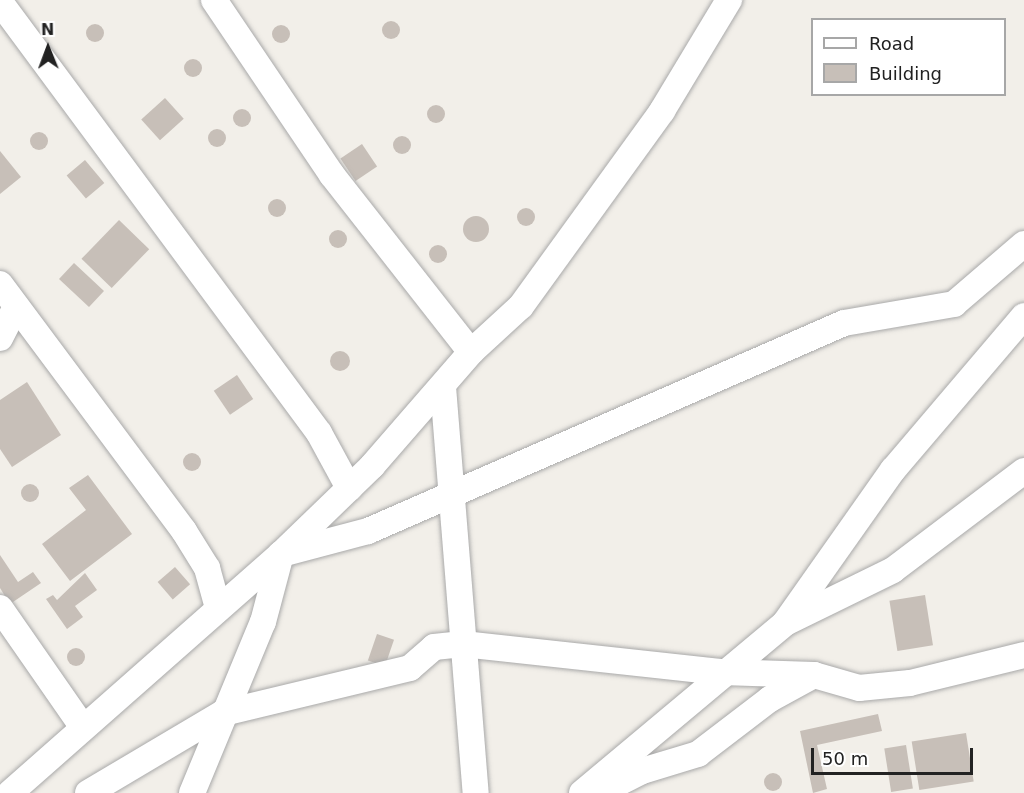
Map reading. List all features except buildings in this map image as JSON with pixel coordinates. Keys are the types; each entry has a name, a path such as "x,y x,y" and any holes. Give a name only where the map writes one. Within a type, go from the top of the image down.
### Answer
{"street":[{"path":"214,0 332,175 471,352"},
{"path":"10,793 82,726 281,554 349,488 443,387 471,352 521,306 596,205 729,0"},
{"path":"0,2 319,433 349,488"},
{"path":"281,554 368,531 835,327 954,304 1024,244"},
{"path":"0,284 184,531 207,568 218,608"},
{"path":"0,338 16,307"},
{"path":"785,623 893,470 1024,316"},
{"path":"443,387 476,793"},
{"path":"582,793 722,672 785,623 893,570 1024,471"},
{"path":"192,793 223,713 263,622 281,554"},
{"path":"0,608 82,726"},
{"path":"88,793 223,713 410,668 434,647 463,644 722,672 814,675 859,688 910,683 1024,655"},
{"path":"599,793 642,771 698,754 770,699 814,675"}]}
